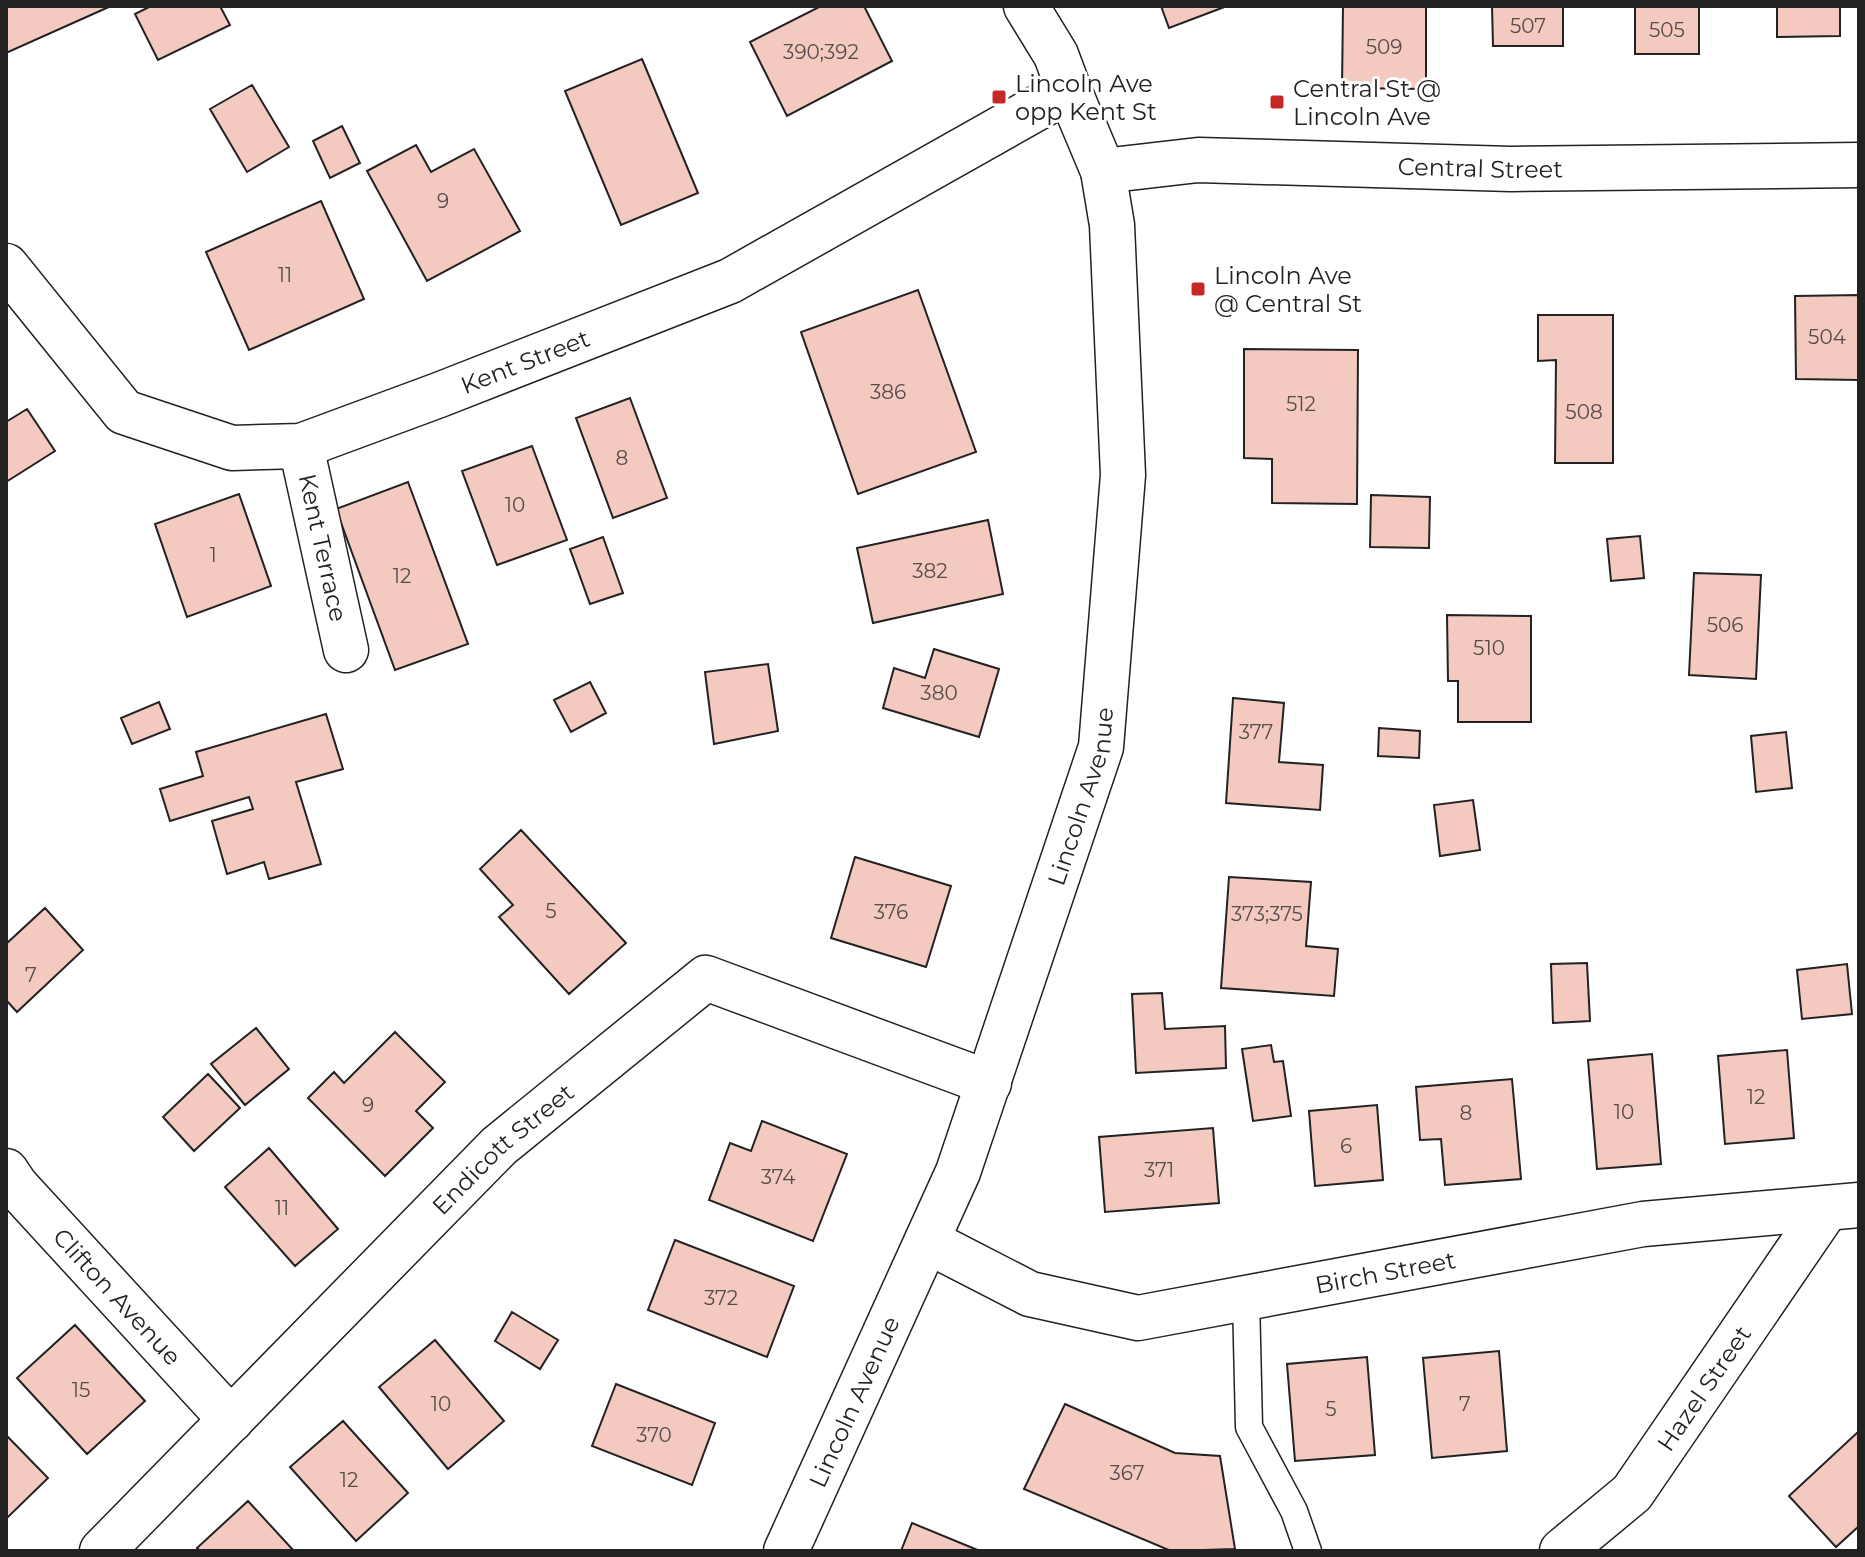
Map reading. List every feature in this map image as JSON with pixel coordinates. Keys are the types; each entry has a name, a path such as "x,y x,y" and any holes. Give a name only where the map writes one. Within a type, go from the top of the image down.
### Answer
{"street":[{"name":"Lincoln Avenue","path":"786,1551 958,1172 1101,747 1123,475 1112,225 1103,171 1056,55 1026,6"},
{"name":"Kent Street","path":"6,266 124,412 232,448 301,446 730,281 1069,90"},
{"name":"Central Street","path":"1103,171 1198,160 1511,169 1859,165"},
{"name":"Kent Terrace","path":"301,446 346,650"},
{"name":"Endicott Street","path":"102,1551 499,1146 706,978 989,1083"},
{"name":"Clifton Avenue","path":"6,1171 16,1186 231,1420"},
{"name":"Birch Street","path":"927,1241 1030,1294 1138,1318 1643,1224 1843,1207"},
{"name":"Hazel Street","path":"1562,1551 1632,1493 1843,1207"}],"lane":[{"path":"1246,1298 1249,1427 1294,1511 1308,1551"}],"building":[{"path":"6,6 111,6 6,53"},
{"path":"151,6 220,6 230,25 158,60 135,14"},
{"path":"821,6 864,6 892,61 787,116 750,42"},
{"path":"1161,6 1227,6 1169,28"},
{"path":"1343,6 1426,6 1426,89 1342,88"},
{"path":"1492,6 1563,6 1563,46 1493,46"},
{"path":"1635,6 1699,6 1699,54 1635,54"},
{"path":"1777,6 1840,6 1840,36 1777,37"},
{"path":"642,59 698,193 621,225 565,91"},
{"path":"252,85 289,147 247,172 210,109"},
{"path":"342,126 360,163 330,178 313,141"},
{"path":"416,145 431,172 474,149 520,231 427,281 367,171"},
{"path":"321,201 364,299 249,350 206,252"},
{"path":"918,290 976,452 858,494 801,332"},
{"path":"1859,295 1859,380 1796,379 1795,296"},
{"path":"1538,315 1613,315 1613,463 1555,463 1556,360 1538,361"},
{"path":"1244,349 1358,350 1357,504 1272,503 1272,459 1244,458"},
{"path":"630,398 667,498 613,518 576,418"},
{"path":"27,409 55,451 6,482 6,422"},
{"path":"532,446 567,540 497,565 462,471"},
{"path":"408,482 468,644 395,670 336,509"},
{"path":"239,494 271,586 187,617 155,524"},
{"path":"1371,495 1430,497 1429,548 1370,547"},
{"path":"988,520 1003,594 873,623 857,548"},
{"path":"1640,536 1644,578 1611,581 1607,539"},
{"path":"603,537 623,593 590,604 570,549"},
{"path":"1694,573 1761,575 1756,679 1689,675"},
{"path":"1447,615 1531,616 1531,722 1458,722 1458,681 1448,681"},
{"path":"934,649 999,669 979,737 883,708 894,668 925,678"},
{"path":"768,664 778,731 714,744 705,672"},
{"path":"590,682 606,713 571,732 554,700"},
{"path":"1233,698 1284,703 1279,762 1323,765 1320,810 1226,803"},
{"path":"159,702 170,729 132,744 121,718"},
{"path":"326,714 343,769 296,782 321,864 269,879 264,862 227,874 212,821 253,809 249,797 170,821 160,789 203,776 196,752"},
{"path":"1379,728 1420,731 1419,758 1378,756"},
{"path":"1786,732 1792,788 1756,792 1751,736"},
{"path":"1473,800 1480,850 1440,856 1434,805"},
{"path":"521,830 626,943 569,994 499,917 513,905 480,869"},
{"path":"855,857 951,886 926,967 831,938"},
{"path":"1229,877 1311,882 1306,946 1338,949 1334,996 1221,988"},
{"path":"45,908 83,950 17,1012 6,1000 6,944"},
{"path":"1587,963 1590,1021 1553,1023 1551,964"},
{"path":"1847,964 1852,1014 1802,1019 1797,970"},
{"path":"1162,993 1165,1029 1225,1026 1226,1068 1136,1073 1132,994"},
{"path":"256,1028 289,1069 245,1105 211,1064"},
{"path":"395,1032 445,1082 416,1111 433,1128 385,1176 308,1098 334,1072 344,1083"},
{"path":"1271,1045 1274,1062 1283,1061 1291,1116 1253,1121 1242,1049"},
{"path":"1787,1050 1794,1138 1725,1144 1718,1056"},
{"path":"1652,1054 1661,1164 1597,1169 1588,1060"},
{"path":"208,1074 240,1108 194,1151 163,1117"},
{"path":"1512,1079 1521,1179 1445,1185 1441,1139 1420,1140 1416,1087"},
{"path":"1377,1105 1383,1180 1315,1186 1309,1111"},
{"path":"762,1121 847,1154 813,1241 709,1200 730,1143 751,1151"},
{"path":"1213,1128 1219,1203 1105,1212 1099,1137"},
{"path":"269,1148 338,1229 295,1266 225,1187"},
{"path":"675,1240 794,1286 767,1357 648,1310"},
{"path":"512,1312 558,1340 540,1369 495,1341"},
{"path":"75,1325 145,1401 87,1454 17,1378"},
{"path":"435,1340 504,1421 448,1469 379,1387"},
{"path":"1499,1351 1507,1451 1432,1458 1423,1358"},
{"path":"1367,1357 1375,1455 1295,1461 1287,1364"},
{"path":"616,1384 715,1423 692,1485 592,1446"},
{"path":"1065,1404 1175,1453 1220,1456 1235,1549 1171,1551 1024,1489"},
{"path":"343,1421 408,1493 356,1541 290,1467"},
{"path":"1859,1431 1859,1526 1836,1547 1789,1496"},
{"path":"6,1435 48,1478 6,1519"},
{"path":"248,1501 294,1551 200,1551 197,1548"},
{"path":"912,1523 980,1551 901,1551"}],"place":[{"name":"Lincoln Ave opp Kent St","path":"999,97"},
{"name":"Central St @ Lincoln Ave","path":"1277,102"},
{"name":"Lincoln Ave @ Central St","path":"1198,289"}]}
